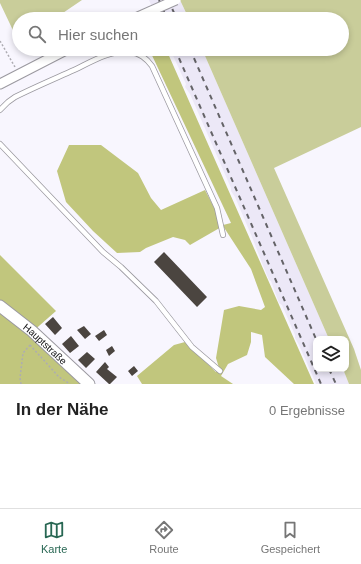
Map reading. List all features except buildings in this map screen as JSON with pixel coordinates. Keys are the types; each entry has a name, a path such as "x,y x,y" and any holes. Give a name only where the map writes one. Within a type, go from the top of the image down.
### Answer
{"street":[{"path":"149,12 176,0"},
{"path":"0,84 54,56"},
{"name":"Hauptstraße","path":"0,306 32,331 89,384"}],"lane":[{"path":"0,110 15,97 98,59 108,56"},
{"path":"141,56 148,60 152,66 199,167 217,208 223,235"},
{"path":"0,144 103,252 121,267 156,301 192,347 220,371"}],"path":[{"path":"0,41 18,74"},
{"path":"21,384 20,378 23,353 30,345 59,377 70,384"}],"shaded area":[{"path":"149,0 180,0 186,12 154,12"},
{"path":"173,56 205,56 328,336 313,336 313,372 344,372 349,384 316,384 282,305 279,303 271,281 269,280 190,94 185,87 186,84"}],"green space":[{"path":"0,0 82,0 64,12 12,12 12,28"},
{"path":"180,0 361,0 361,127 274,168 348,336 328,336 205,56 349,56 349,12 186,12"},
{"path":"152,56 169,56 314,384 294,384 265,357 262,335 251,332 251,342 247,355 228,364 221,376 233,384 142,384 137,376 174,345 185,342 216,372 219,368 216,358 224,310 239,306 261,310 265,307 251,269 223,226 190,245 185,240 173,237 140,252 117,253 93,231 66,202 57,171 69,145 101,145 138,173 151,198 161,210 205,190 223,225 231,223"},
{"path":"0,255 56,311 31,333 84,384 0,384"},
{"path":"349,338 361,370 361,384 349,384 344,372 349,372"}],"railway":[{"path":"159,0 164,12"},
{"path":"168,0 174,12"},
{"path":"178,56 321,384"},
{"path":"193,56 315,336"},
{"path":"330,372 336,384"}]}
